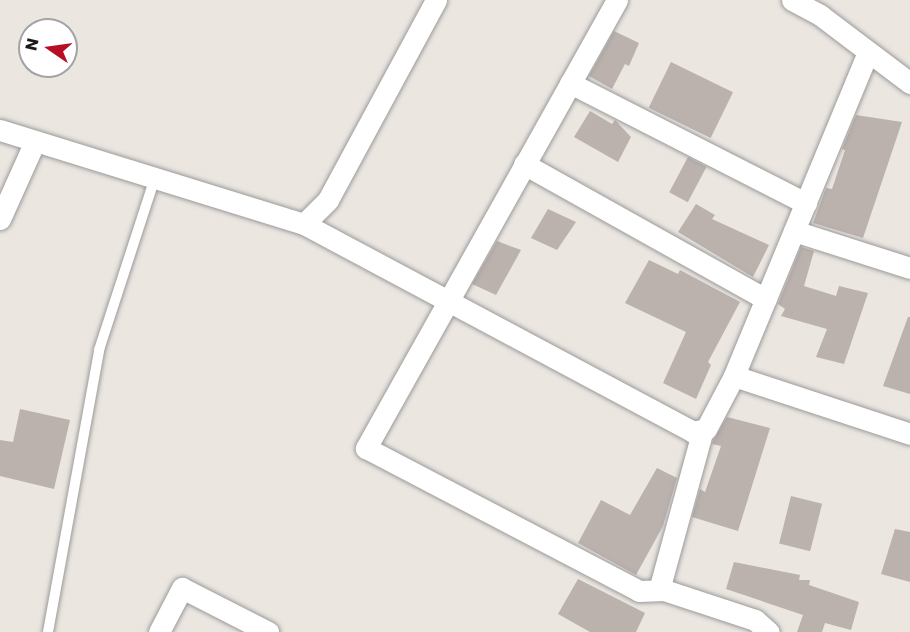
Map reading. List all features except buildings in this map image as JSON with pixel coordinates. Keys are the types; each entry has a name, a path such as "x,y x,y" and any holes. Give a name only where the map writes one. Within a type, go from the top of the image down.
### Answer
{"street":[{"path":"304,224 328,200 435,0"},
{"path":"617,0 446,300 366,448 639,591 659,590 755,620 769,632"},
{"path":"799,2 910,83"},
{"path":"659,590 702,433 734,376 868,52"},
{"path":"570,82 806,203"},
{"path":"0,130 304,224 693,432 702,433"},
{"path":"0,219 35,141"},
{"path":"524,164 766,299"},
{"path":"794,231 910,268"},
{"path":"734,376 910,434"},
{"path":"159,632 182,588 268,632"}],"lane":[{"path":"48,632 99,350 155,178"}]}
